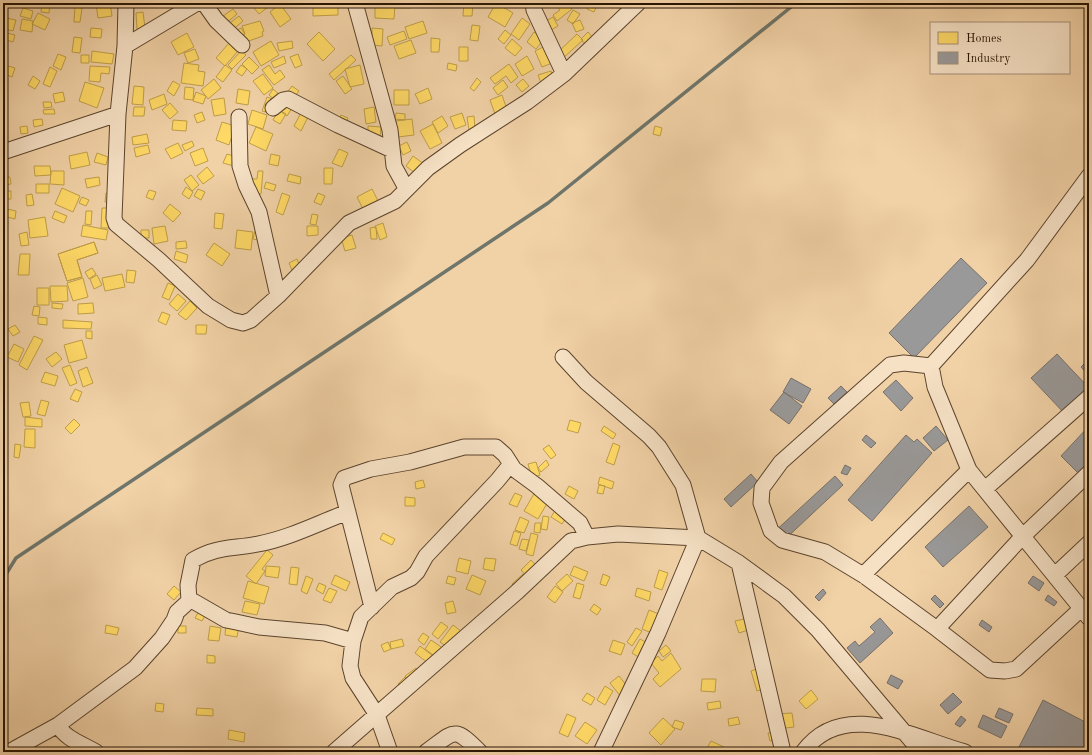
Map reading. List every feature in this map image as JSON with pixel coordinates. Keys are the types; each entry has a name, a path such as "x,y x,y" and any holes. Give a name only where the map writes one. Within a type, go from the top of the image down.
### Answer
{"street":[{"path":"126,3 125,46 118,114 114,218 116,224 159,260 208,306 231,320 242,323 251,320 278,296 349,224 395,201 406,188 428,168 453,149 527,102 564,74 638,3"},
{"path":"125,46 177,8 197,3"},
{"path":"204,3 216,20 242,45"},
{"path":"355,3 390,130 394,166 406,188"},
{"path":"533,3 534,10 564,74"},
{"path":"273,108 288,98 338,125 392,150"},
{"path":"3,152 118,114"},
{"path":"239,117 240,166 246,185 260,212 278,296"},
{"path":"931,366 1027,260 1089,176"},
{"path":"563,357 586,382 649,436 659,447 683,485 698,538 658,633 601,752"},
{"path":"890,364 931,366 935,388 969,470 1085,613 1016,669 1005,671 990,670 863,575 825,552 775,536 771,531 761,503 762,488 781,462 890,364"},
{"path":"985,489 1089,397"},
{"path":"372,607 341,481 344,478 371,469 410,462 464,447 496,447 505,455 510,465 580,523 587,536"},
{"path":"390,752 377,715 353,678 350,656 361,617 392,587 411,578 417,572 426,556 497,481 510,465"},
{"path":"863,575 969,470"},
{"path":"937,629 1023,536 1089,472"},
{"path":"189,601 188,585 191,566 193,560 198,557 215,550 258,544 300,532 348,512"},
{"path":"334,752 518,591 571,541 587,536 618,534 698,538 739,563 784,596 818,630 921,752"},
{"path":"1055,575 1089,543"},
{"path":"739,563 783,752"},
{"path":"189,601 193,601 226,620 259,627 325,633 353,641"},
{"path":"9,752 58,725 135,668 162,638 174,620 177,612 189,601"},
{"path":"803,752 820,734 834,727 852,723 874,725 903,731 965,752"},
{"path":"58,725 62,732 69,738 96,752"},
{"path":"426,752 448,735 458,733 464,736 480,752"}],"building: Homes":[{"path":"42,3 50,3 49,13 41,12"},
{"path":"91,3 110,3 112,16 98,18 96,4 91,5"},
{"path":"250,3 273,3 259,14"},
{"path":"295,3 305,3 305,4 298,8"},
{"path":"338,3 338,15 313,16 313,4"},
{"path":"375,3 395,4 394,19 375,18"},
{"path":"396,3 411,3 411,8 396,8"},
{"path":"464,3 473,3 472,16 463,16"},
{"path":"496,3 513,13 505,27 488,17"},
{"path":"520,3 531,3 522,7"},
{"path":"568,3 572,9 557,21 553,15 560,10 555,4"},
{"path":"590,3 598,3 594,12 587,9"},
{"path":"280,4 291,19 280,27 270,12"},
{"path":"3,5 7,6 3,17"},
{"path":"75,7 82,8 80,22 74,22"},
{"path":"23,8 33,11 31,19 20,16"},
{"path":"233,9 237,14 224,25 219,19"},
{"path":"573,10 580,14 573,24 567,20"},
{"path":"143,12 145,28 137,29 136,13"},
{"path":"38,13 50,19 45,30 32,24"},
{"path":"239,16 243,21 230,32 226,26"},
{"path":"553,17 558,26 551,30 546,21"},
{"path":"6,18 16,20 13,31 4,29"},
{"path":"522,18 530,24 519,40 511,34"},
{"path":"22,19 33,21 32,32 20,30"},
{"path":"580,20 584,29 576,32 572,23"},
{"path":"260,21 264,31 262,32 263,36 243,43 241,36 245,34 242,26"},
{"path":"423,21 427,33 409,39 405,27"},
{"path":"472,25 480,26 478,41 470,40"},
{"path":"91,28 102,29 101,38 90,37"},
{"path":"241,28 245,34 237,38 234,32"},
{"path":"372,28 383,29 382,46 372,45"},
{"path":"505,30 511,35 504,44 498,39"},
{"path":"404,31 407,39 390,45 387,37"},
{"path":"3,32 15,35 13,42 3,39"},
{"path":"319,32 335,49 323,61 307,44"},
{"path":"534,32 544,39 536,49 527,42"},
{"path":"588,32 600,46 588,48 581,39"},
{"path":"187,33 194,47 178,55 171,42"},
{"path":"577,34 583,40 562,59 557,53"},
{"path":"74,37 82,38 80,53 72,52"},
{"path":"431,38 440,39 439,52 431,52"},
{"path":"512,39 522,48 515,56 505,48"},
{"path":"411,40 416,53 399,59 394,46"},
{"path":"271,41 279,55 261,66 253,52"},
{"path":"292,41 293,48 279,51 277,43"},
{"path":"229,43 238,51 225,66 216,58"},
{"path":"545,46 552,63 542,67 535,51"},
{"path":"459,47 468,47 468,61 459,61"},
{"path":"195,49 199,59 188,63 184,53"},
{"path":"92,51 114,54 112,64 91,62"},
{"path":"241,51 246,55 232,69 228,65"},
{"path":"58,54 66,57 61,70 53,66"},
{"path":"298,54 302,65 295,68 290,57"},
{"path":"81,55 89,55 89,63 81,63"},
{"path":"351,55 356,60 334,80 329,74"},
{"path":"284,56 286,63 274,68 271,62"},
{"path":"527,56 534,69 522,76 515,64"},
{"path":"249,57 259,67 252,74 242,64"},
{"path":"184,63 199,65 198,71 205,72 203,86 181,83"},
{"path":"448,63 457,65 456,71 447,69"},
{"path":"509,64 518,77 511,83 506,76 495,84 490,78"},
{"path":"225,65 232,70 223,82 216,77"},
{"path":"241,65 247,69 242,76 236,72"},
{"path":"269,65 275,74 280,70 285,77 274,85 262,70"},
{"path":"360,65 364,84 350,87 345,69"},
{"path":"8,66 15,68 12,77 5,74"},
{"path":"90,66 110,67 109,74 101,73 100,82 89,81"},
{"path":"50,67 57,71 50,87 43,84"},
{"path":"551,71 554,79 541,83 538,75"},
{"path":"263,74 273,88 264,95 253,81"},
{"path":"33,76 40,81 35,89 28,85"},
{"path":"343,76 352,89 345,94 336,81"},
{"path":"477,78 481,82 474,91 470,88"},
{"path":"214,79 221,88 208,99 201,90"},
{"path":"523,79 529,86 522,92 516,85"},
{"path":"503,80 508,87 498,95 493,88"},
{"path":"173,81 180,85 174,96 167,91"},
{"path":"85,82 104,88 97,108 79,101"},
{"path":"134,86 144,87 143,105 132,104"},
{"path":"292,86 299,91 293,99 286,94"},
{"path":"185,87 194,88 193,100 184,99"},
{"path":"428,88 432,99 420,104 415,94"},
{"path":"238,89 250,91 248,105 236,103"},
{"path":"273,89 280,95 276,101 269,95"},
{"path":"394,90 409,90 409,105 394,105"},
{"path":"63,92 65,101 55,103 53,94"},
{"path":"196,92 206,96 203,104 193,101"},
{"path":"164,94 167,104 152,110 149,100"},
{"path":"502,95 511,121 499,125 490,100"},
{"path":"267,97 275,100 270,113 262,111"},
{"path":"224,98 226,114 214,116 211,100"},
{"path":"43,102 51,102 52,107 44,108"},
{"path":"170,103 178,112 170,119 162,110"},
{"path":"285,103 292,108 287,116 280,111"},
{"path":"134,107 145,107 144,116 133,116"},
{"path":"374,107 376,122 366,124 364,109"},
{"path":"54,109 55,114 44,114 43,110"},
{"path":"252,110 267,115 263,129 248,124"},
{"path":"279,110 286,114 280,124 273,120"},
{"path":"302,111 309,115 301,131 294,126"},
{"path":"202,112 205,120 197,123 194,115"},
{"path":"396,113 405,114 405,120 395,119"},
{"path":"462,113 466,125 455,129 450,117"},
{"path":"341,115 348,118 345,126 338,123"},
{"path":"442,116 448,126 438,133 432,122"},
{"path":"474,116 475,129 469,130 467,117"},
{"path":"42,119 43,125 34,127 33,120"},
{"path":"412,119 414,135 398,137 396,121"},
{"path":"173,120 187,121 186,131 172,130"},
{"path":"222,122 235,126 229,145 216,140"},
{"path":"433,124 442,143 430,149 420,131"},
{"path":"27,126 28,133 21,134 20,127"},
{"path":"368,126 381,127 380,137 368,137"},
{"path":"655,126 662,128 660,136 653,134"},
{"path":"256,127 273,134 266,151 249,143"},
{"path":"147,134 149,143 133,145 132,137"},
{"path":"192,141 194,146 185,151 182,145"},
{"path":"407,142 411,151 403,155 399,146"},
{"path":"178,143 183,153 171,159 165,149"},
{"path":"148,145 150,153 136,157 134,148"},
{"path":"203,148 208,161 195,166 190,153"},
{"path":"339,149 348,153 342,167 332,163"},
{"path":"87,152 90,165 71,169 69,156"},
{"path":"97,153 108,157 106,165 94,162"},
{"path":"227,154 237,157 234,166 223,163"},
{"path":"271,154 280,156 278,166 269,164"},
{"path":"413,156 428,167 420,177 406,166"},
{"path":"34,166 50,166 51,175 35,176"},
{"path":"207,167 214,176 203,184 197,176"},
{"path":"324,168 333,168 332,184 324,184"},
{"path":"51,171 64,171 64,185 50,184"},
{"path":"258,171 263,171 261,194 248,193 249,179 257,179"},
{"path":"289,174 301,177 300,184 287,181"},
{"path":"191,175 199,185 192,191 184,180"},
{"path":"3,177 10,177 11,184 3,185"},
{"path":"99,177 100,185 87,188 85,179"},
{"path":"266,182 276,185 274,191 264,188"},
{"path":"36,184 49,184 49,193 36,193"},
{"path":"186,187 193,192 189,199 182,194"},
{"path":"62,188 80,196 73,212 55,204"},
{"path":"198,189 205,192 201,200 194,196"},
{"path":"372,189 380,205 365,213 357,197"},
{"path":"149,190 156,192 153,200 146,197"},
{"path":"3,191 11,191 11,199 3,199"},
{"path":"106,193 113,193 112,203 105,202"},
{"path":"282,193 290,196 283,215 276,212"},
{"path":"318,193 325,196 321,205 314,202"},
{"path":"32,194 34,205 27,206 26,195"},
{"path":"82,197 89,200 86,206 79,203"},
{"path":"170,204 181,213 173,222 163,213"},
{"path":"3,208 16,211 15,219 3,216"},
{"path":"102,208 109,208 109,228 101,228"},
{"path":"55,211 67,216 64,223 52,218"},
{"path":"86,211 92,211 91,225 85,224"},
{"path":"215,213 224,214 222,229 214,228"},
{"path":"312,214 318,215 316,225 310,224"},
{"path":"45,217 48,236 30,238 28,220"},
{"path":"3,222 8,222 5,244 3,244"},
{"path":"383,223 387,237 380,240 375,226"},
{"path":"83,225 108,230 106,240 81,236"},
{"path":"165,226 168,241 154,244 152,228"},
{"path":"307,226 318,226 318,235 307,236"},
{"path":"376,227 377,239 371,239 370,228"},
{"path":"141,230 149,230 149,238 141,238"},
{"path":"237,230 253,232 251,250 235,248"},
{"path":"255,231 265,234 263,241 253,239"},
{"path":"27,232 29,245 21,246 19,234"},
{"path":"352,235 356,248 345,251 341,238"},
{"path":"186,241 187,248 176,249 176,242"},
{"path":"94,242 98,253 77,260 82,277 67,281 58,254"},
{"path":"94,242 98,253 77,260 82,277 67,281 58,254"},
{"path":"214,243 230,254 222,266 206,255"},
{"path":"176,251 188,255 186,263 174,259"},
{"path":"20,254 30,254 29,275 18,275"},
{"path":"297,259 300,267 292,270 289,263"},
{"path":"92,268 96,274 89,279 85,272"},
{"path":"127,270 136,271 134,283 126,282"},
{"path":"122,274 125,287 105,291 102,278"},
{"path":"97,275 102,285 94,289 90,279"},
{"path":"83,278 88,297 73,301 67,283"},
{"path":"168,283 175,286 169,300 162,297"},
{"path":"50,286 67,286 68,301 51,302"},
{"path":"37,288 49,288 49,305 37,305"},
{"path":"178,294 186,301 177,311 169,304"},
{"path":"190,301 197,308 186,320 178,314"},
{"path":"52,303 63,304 62,309 52,308"},
{"path":"93,303 94,313 78,314 78,304"},
{"path":"34,306 40,307 39,316 32,315"},
{"path":"162,312 170,315 166,325 158,321"},
{"path":"38,317 47,318 47,325 38,324"},
{"path":"63,320 92,322 91,329 63,328"},
{"path":"15,325 20,332 13,336 8,329"},
{"path":"196,325 207,325 206,334 196,334"},
{"path":"86,331 92,331 92,339 86,338"},
{"path":"34,336 43,340 27,370 19,365"},
{"path":"82,340 87,358 69,363 64,345"},
{"path":"14,344 24,349 18,362 7,357"},
{"path":"56,352 62,359 52,367 46,359"},
{"path":"70,365 77,383 70,386 62,368"},
{"path":"87,367 93,383 83,387 78,371"},
{"path":"45,372 58,376 55,386 41,382"},
{"path":"75,389 82,392 78,402 70,399"},
{"path":"41,400 49,402 45,416 37,414"},
{"path":"29,402 31,416 23,417 20,403"},
{"path":"25,417 42,419 42,427 25,426"},
{"path":"74,419 80,425 71,434 65,428"},
{"path":"570,420 581,423 578,433 567,430"},
{"path":"604,426 616,434 613,439 601,431"},
{"path":"25,429 35,429 35,448 24,447"},
{"path":"613,443 620,446 614,465 606,462"},
{"path":"15,444 21,445 19,458 14,457"},
{"path":"549,445 556,455 551,459 543,449"},
{"path":"546,460 549,465 541,472 538,468"},
{"path":"536,462 540,475 532,478 528,464"},
{"path":"600,477 614,482 612,489 598,484"},
{"path":"423,480 425,487 416,489 415,482"},
{"path":"599,485 605,486 603,494 597,493"},
{"path":"569,486 578,491 574,499 565,494"},
{"path":"535,492 549,500 538,519 524,511"},
{"path":"515,493 522,496 517,507 509,504"},
{"path":"405,497 415,498 415,506 405,506"},
{"path":"556,509 567,516 562,524 551,517"},
{"path":"543,516 549,517 547,530 541,529"},
{"path":"520,517 529,521 524,533 515,530"},
{"path":"535,523 541,523 540,533 534,532"},
{"path":"514,531 521,533 517,546 510,544"},
{"path":"383,533 395,539 392,545 380,539"},
{"path":"531,533 538,535 533,556 526,554"},
{"path":"522,539 529,540 526,551 519,549"},
{"path":"267,550 273,555 262,569 265,571 256,584 246,576"},
{"path":"459,558 471,561 468,574 456,571"},
{"path":"485,558 496,559 494,571 483,569"},
{"path":"531,560 540,570 529,579 521,570"},
{"path":"266,566 280,567 278,578 265,576"},
{"path":"574,566 588,572 584,581 570,575"},
{"path":"291,567 299,568 297,585 289,584"},
{"path":"659,570 668,573 662,590 654,587"},
{"path":"523,574 529,581 517,591 512,584"},
{"path":"567,574 573,581 562,591 556,584"},
{"path":"603,574 610,577 606,586 600,584"},
{"path":"335,575 350,582 346,591 331,584"},
{"path":"472,575 486,581 480,595 466,589"},
{"path":"306,576 313,579 307,594 301,591"},
{"path":"448,576 456,578 454,585 446,583"},
{"path":"248,581 269,587 264,604 243,598"},
{"path":"319,583 326,586 323,594 316,590"},
{"path":"577,583 584,585 580,599 573,597"},
{"path":"174,586 181,592 174,600 167,594"},
{"path":"555,586 563,592 555,603 547,597"},
{"path":"329,588 337,591 331,603 323,600"},
{"path":"637,588 651,592 649,601 635,596"},
{"path":"245,601 260,604 257,615 242,612"},
{"path":"453,601 456,612 447,614 445,603"},
{"path":"594,604 601,609 597,615 590,610"},
{"path":"649,610 666,617 659,636 642,629"},
{"path":"199,611 206,614 202,621 195,618"},
{"path":"744,619 748,630 739,633 735,621"},
{"path":"441,622 448,627 438,639 432,634"},
{"path":"226,623 239,625 237,637 225,635"},
{"path":"106,625 119,628 117,635 105,633"},
{"path":"453,625 462,632 450,649 440,642"},
{"path":"178,626 186,626 186,633 178,633"},
{"path":"210,626 221,628 219,641 208,640"},
{"path":"636,628 642,631 632,646 627,642"},
{"path":"423,633 429,637 424,645 418,640"},
{"path":"402,639 404,646 391,649 390,642"},
{"path":"640,639 653,646 645,661 632,653"},
{"path":"431,640 444,649 437,658 425,649"},
{"path":"613,640 625,644 621,655 609,651"},
{"path":"388,642 391,649 384,652 381,645"},
{"path":"666,645 671,651 663,657 659,651"},
{"path":"420,646 437,659 432,666 415,653"},
{"path":"671,653 681,669 660,687 653,679 659,673 651,663 658,656 662,661"},
{"path":"207,655 215,656 215,663 207,663"},
{"path":"416,668 420,674 410,682 405,676"},
{"path":"759,668 766,688 757,691 751,671"},
{"path":"619,676 630,690 621,697 610,683"},
{"path":"405,677 409,682 403,688 398,684"},
{"path":"702,679 716,679 715,692 701,691"},
{"path":"605,686 613,691 605,705 597,700"},
{"path":"811,690 818,699 806,709 799,701"},
{"path":"587,693 595,698 591,705 582,700"},
{"path":"720,701 721,708 708,710 707,703"},
{"path":"156,703 164,704 163,712 155,711"},
{"path":"197,708 213,709 213,716 196,715"},
{"path":"792,713 794,727 777,729 775,714"},
{"path":"567,714 576,718 568,737 559,733"},
{"path":"738,717 740,724 729,726 728,719"},
{"path":"663,718 675,729 661,745 649,733"},
{"path":"675,720 684,723 681,730 672,727"},
{"path":"585,722 597,730 587,744 575,736"},
{"path":"229,730 245,733 244,742 228,739"},
{"path":"776,732 777,739 770,741 768,733"},
{"path":"711,741 728,749 727,752 705,752"},
{"path":"125,747 136,750 135,752 124,752"}],"building: Industry":[{"path":"961,258 987,283 914,358 889,333"},
{"path":"1057,354 1089,388 1064,413 1031,378"},
{"path":"1089,359 1089,376 1081,367"},
{"path":"791,378 811,389 803,403 783,392"},
{"path":"896,380 913,398 901,411 883,392"},
{"path":"841,386 847,392 834,404 828,398"},
{"path":"784,392 802,406 789,424 770,410"},
{"path":"936,426 948,440 934,451 923,438"},
{"path":"1089,426 1089,478 1086,481 1061,456"},
{"path":"866,435 876,443 871,448 862,440"},
{"path":"906,435 914,442 917,439 932,453 872,521 848,500"},
{"path":"845,465 851,468 847,475 841,473"},
{"path":"751,474 758,482 731,507 724,499"},
{"path":"835,476 843,485 781,543 772,534"},
{"path":"969,506 988,527 943,567 925,547"},
{"path":"1033,576 1044,583 1039,591 1028,583"},
{"path":"823,589 826,593 819,601 815,597"},
{"path":"935,595 944,604 940,608 931,599"},
{"path":"1048,595 1057,602 1054,606 1045,600"},
{"path":"880,618 893,633 860,663 847,648 855,641 859,646 875,632 870,627"},
{"path":"982,620 992,627 989,632 979,625"},
{"path":"891,675 903,681 898,689 887,683"},
{"path":"953,693 962,702 948,714 940,705"},
{"path":"1043,700 1089,724 1089,752 1029,752 1019,747"},
{"path":"999,708 1013,714 1009,723 995,717"},
{"path":"983,715 1007,726 1001,738 978,727"},
{"path":"961,716 966,720 960,727 955,724"}],"waterway":[{"path":"3,579 16,558 548,203 796,3"}]}
